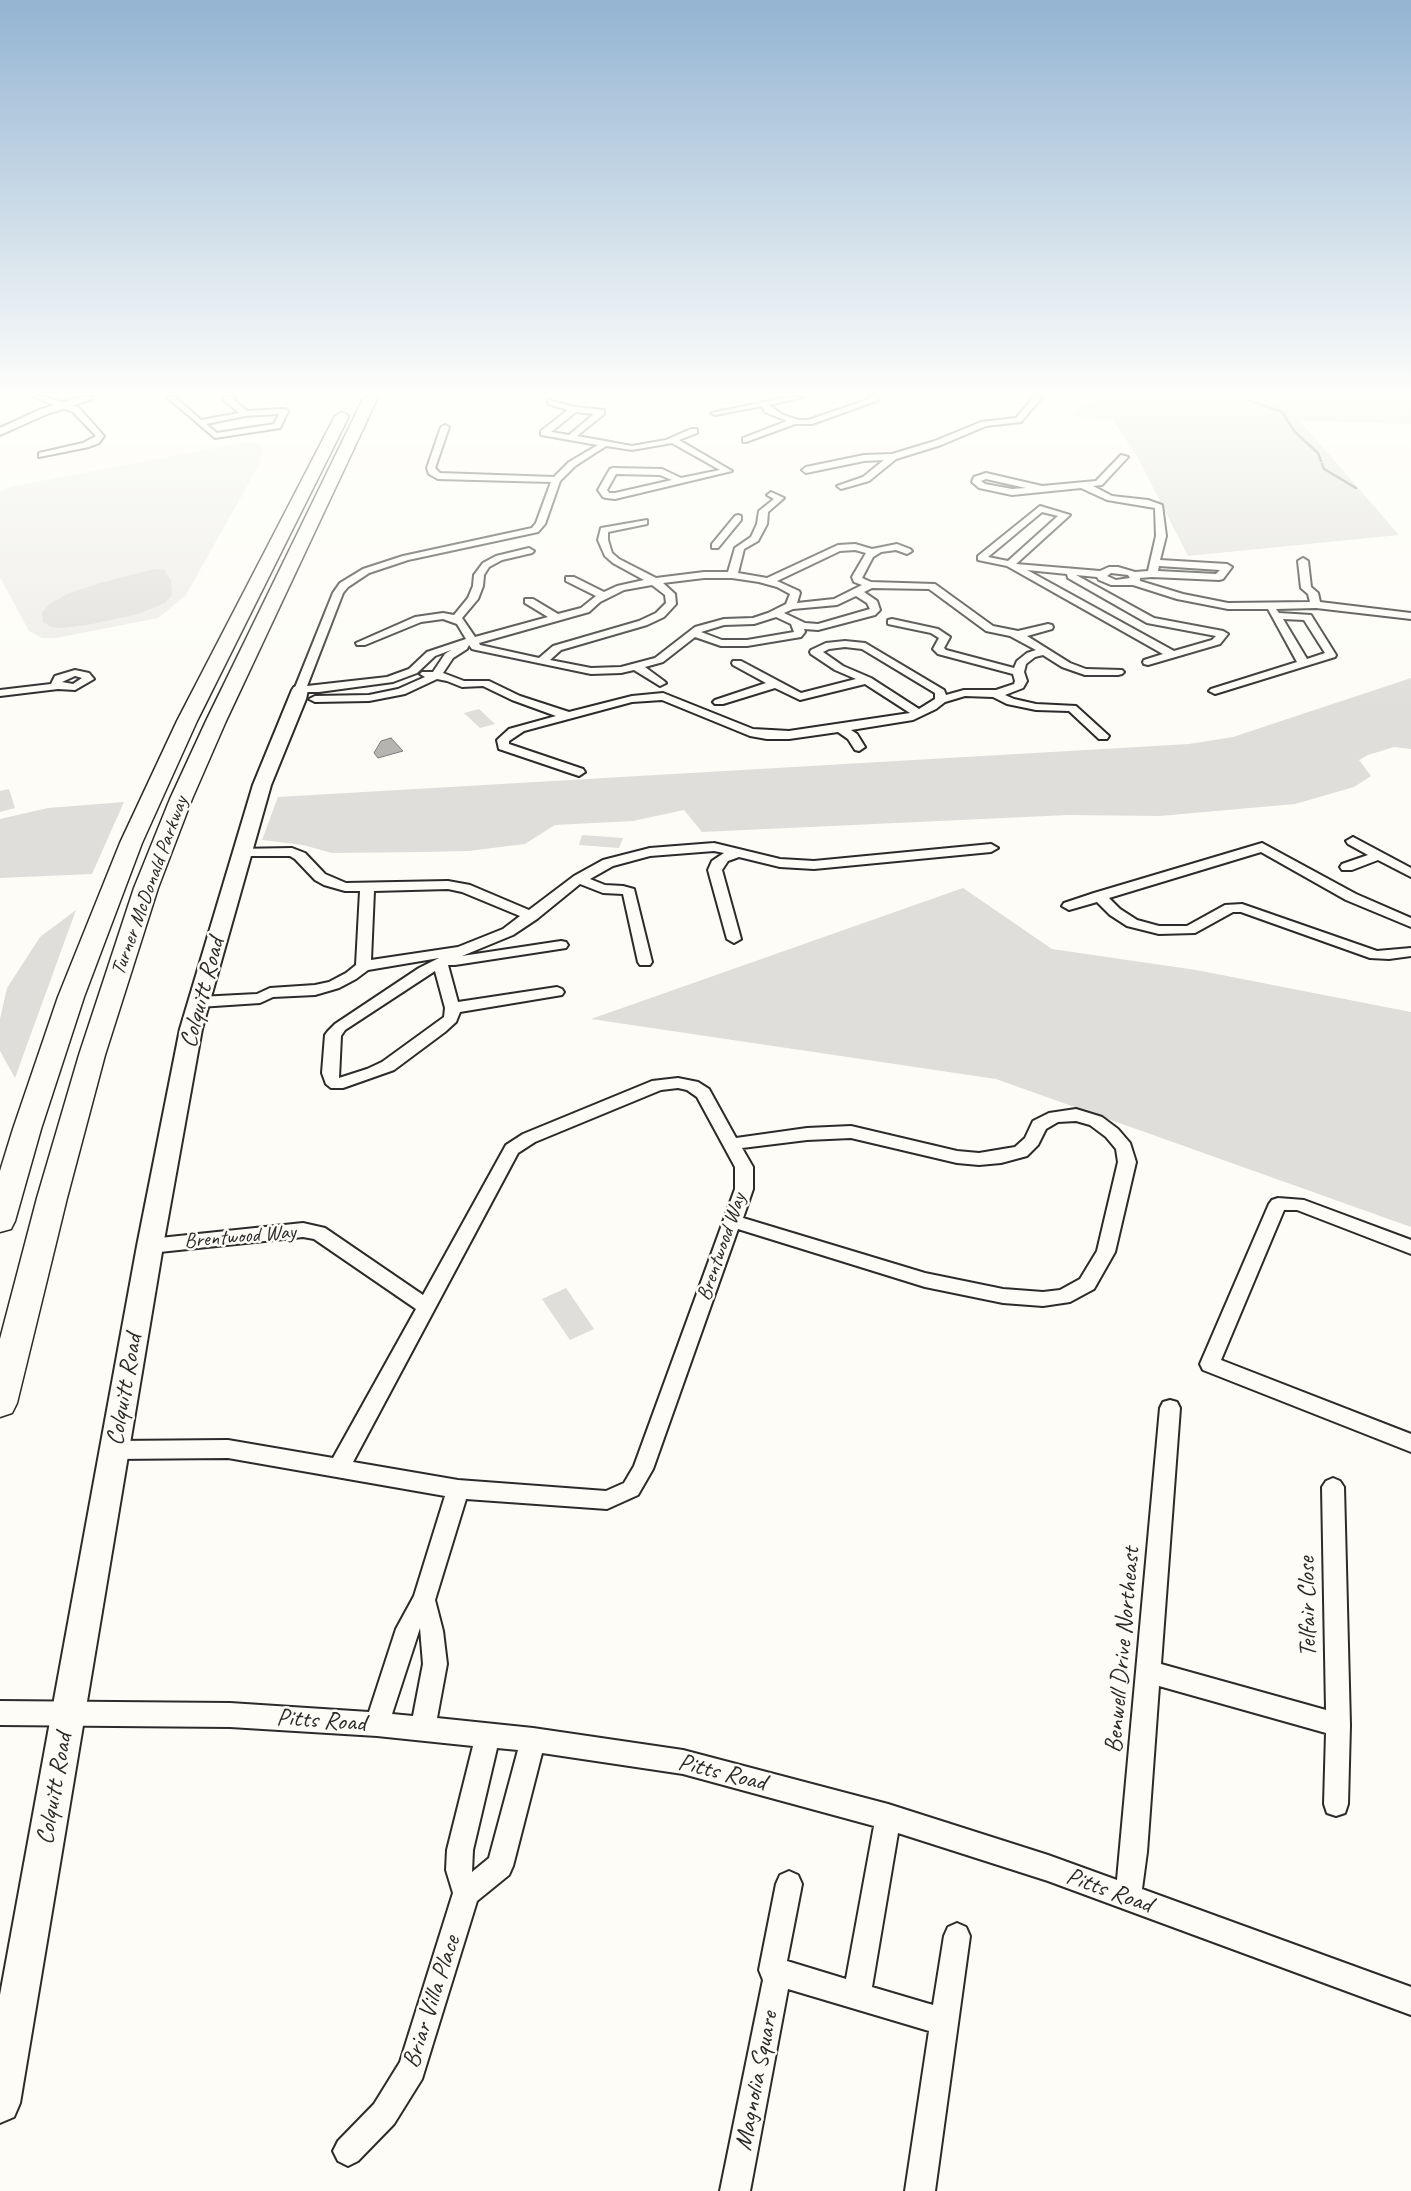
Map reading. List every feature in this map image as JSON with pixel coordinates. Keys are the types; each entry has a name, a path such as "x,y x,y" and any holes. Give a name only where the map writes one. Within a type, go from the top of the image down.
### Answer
{"highway":[{"name":"Turner McDonald Parkway","path":"0,1221 50,1058 92,940 118,874 168,760 292,499"},
{"name":"Turner McDonald Parkway","path":"0,1403 52,1198 92,1055 146,888 216,721 322,499"}],"street":[{"path":"299,694 338,593 344,585 366,571 406,558 526,534 535,530 540,524 549,499"},
{"path":"715,546 778,499"},
{"path":"1119,499 1148,503 1159,507 1161,536 1152,574"},
{"path":"1010,564 1065,515 1040,509 981,558 1010,564 1102,574 1103,578 1110,582 1125,584 1134,578 1152,574 1219,578 1227,567 1155,563"},
{"path":"542,662 557,648 642,623 660,615 671,604 670,594 654,582 616,561 608,554 603,540 604,530 644,522"},
{"path":"732,575 740,548 755,538 745,524"},
{"path":"768,581 838,548 855,547 874,552"},
{"path":"907,551 897,547 878,549 869,555 857,576 858,580 870,585 930,586 990,629 1016,635 1031,642 1066,666 1085,672 1118,672"},
{"path":"456,619 473,599 478,586 479,576 486,566 499,558 529,551"},
{"path":"1304,561 1306,588 1313,593 1316,605"},
{"path":"1010,564 1172,655"},
{"path":"1072,572 1072,576 1151,621 1223,634 1216,642 1148,662"},
{"path":"299,694 379,682 412,671 431,654 443,649 585,610 596,600 621,588 654,582 704,575 732,575 768,581 781,585 795,593 791,606"},
{"path":"1134,578 1181,597 1218,604 1273,610 1307,617 1332,655 1304,662 1215,691"},
{"path":"570,579 603,596"},
{"path":"361,643 419,619 435,616 456,619 464,626 469,642 476,647 592,671 621,670 659,660 693,633 710,625 724,622 754,621 791,606 818,606 837,602 870,585"},
{"path":"776,613 796,623 818,627 861,616 875,610 872,601 857,592"},
{"path":"529,601 557,618"},
{"path":"1273,610 1316,605 1411,616"},
{"path":"1273,610 1304,662"},
{"path":"892,622 934,631 945,637 938,649 942,652 1018,672"},
{"path":"693,633 721,643 747,643 797,635 800,632 796,623"},
{"path":"1016,635 1048,627"},
{"path":"299,694 356,699 386,696 417,686 436,675 449,656 469,642"},
{"path":"918,713 867,680 839,668 815,652 826,646 845,644 865,646 940,692 941,700"},
{"path":"579,772 502,745 503,740 513,732 568,716 632,699 664,696 750,732 767,735 789,735 908,718 932,707 941,700 964,693 1000,694 1019,686 1021,681 1018,672 1021,663 1031,655 1044,651"},
{"path":"737,663 800,697 867,680"},
{"path":"637,667 660,682"},
{"path":"412,671 450,678 462,684 485,683 516,698 568,716"},
{"path":"719,702 775,684"},
{"path":"0,693 58,686"},
{"name":"Colquitt Road","path":"0,2103 150,1246 191,1029 262,785 299,694"},
{"path":"1000,694 998,696 1011,702 1036,707 1072,708 1103,736"},
{"path":"840,727 854,737 859,748"},
{"path":"1353,841 1411,873"},
{"path":"440,963 453,1008 451,1019 440,1030 388,1066 343,1083 337,1084 332,1080 330,1073 333,1034 340,1027 424,972 440,963 462,951 508,932 532,916 579,879 608,863 650,852 714,847 780,863 814,865 992,848"},
{"path":"1069,906 1262,847 1351,897 1411,923"},
{"path":"241,852 284,851 300,856 320,877 345,887 448,885 465,888 532,916"},
{"path":"734,939 715,870 717,864 723,858 740,852"},
{"path":"1347,867 1378,856"},
{"path":"579,879 603,889 629,892 645,962"},
{"path":"363,966 367,888"},
{"path":"1099,896 1115,912 1132,922 1159,930 1190,930 1230,908 1242,908 1374,955 1411,952"},
{"path":"440,963 561,945"},
{"path":"200,997 260,998 270,993 316,990 334,985 351,976 363,966 431,954 462,951"},
{"path":"453,1008 557,992"},
{"name":"Brentwood Way","path":"114,1450 228,1449 458,1489 607,1500 631,1489 644,1469 744,1190 744,1167 703,1093 692,1086 678,1083 658,1085 529,1138 512,1150 339,1468"},
{"path":"732,1144 807,1134 850,1132 957,1157 994,1158 1021,1152 1032,1141 1039,1125 1055,1117 1076,1115 1096,1121 1112,1133 1124,1147 1127,1162 1106,1252 1087,1284 1064,1297 1043,1299 1003,1296 925,1280 732,1222"},
{"path":"1411,1247 1298,1204 1278,1204 1210,1364 1411,1443"},
{"name":"Brentwood Way","path":"150,1246 303,1230 319,1234 427,1308"},
{"name":"Benwell Drive Northeast","path":"1128,1898 1134,1852 1170,1408"},
{"name":"Telfair Close","path":"1333,1487 1338,1725 1336,1804"},
{"path":"377,1724 408,1629 424,1600 458,1489"},
{"path":"423,1728 435,1664 432,1631 424,1600"},
{"path":"1148,1672 1338,1725"},
{"name":"Pitts Road","path":"5,1713 230,1715 377,1724 533,1740 683,1762 888,1817 1048,1868 1229,1936 1411,2001"},
{"path":"488,1735 460,1850 458,1870 466,1893 500,1866 533,1740"},
{"path":"858,1996 888,1817"},
{"name":"Magnolia Square","path":"735,2191 778,1972 772,1970 789,1884"},
{"name":"Briar Villa Place","path":"348,2151 384,2114 412,2070 466,1893"},
{"path":"920,2191 957,1936"},
{"path":"778,1972 945,2022"}],"shaded area":[{"path":"0,499 240,499 186,595 158,618 56,638 42,638 29,631 0,577"},
{"path":"1159,499 1368,499 1399,535 1188,556"},
{"path":"154,569 164,570 171,580 172,595 165,603 138,614 87,625 61,628 51,627 43,622 42,613 48,605 67,594"},
{"path":"1411,678 1411,749 1394,747 1368,755 1359,760 1371,776 1354,787 1295,804 1160,816 1068,815 702,832 684,810 633,821 555,825 525,844 468,851 332,853 303,845 262,840 278,797 1189,744 1233,737"},
{"path":"479,709 495,724 480,728 464,713"},
{"path":"391,738 403,751 378,758 374,753 381,741"},
{"path":"9,789 15,808 0,812 0,791"},
{"path":"124,802 92,874 0,878 0,819 48,808"},
{"path":"582,835 623,838 619,848 579,845"},
{"path":"963,888 1052,949 1196,970 1411,1012 1411,1227 996,1079 591,1019"},
{"path":"76,910 15,1078 0,1051 0,1019 7,988 40,937"},
{"path":"566,1288 594,1329 570,1340 542,1299"}]}
